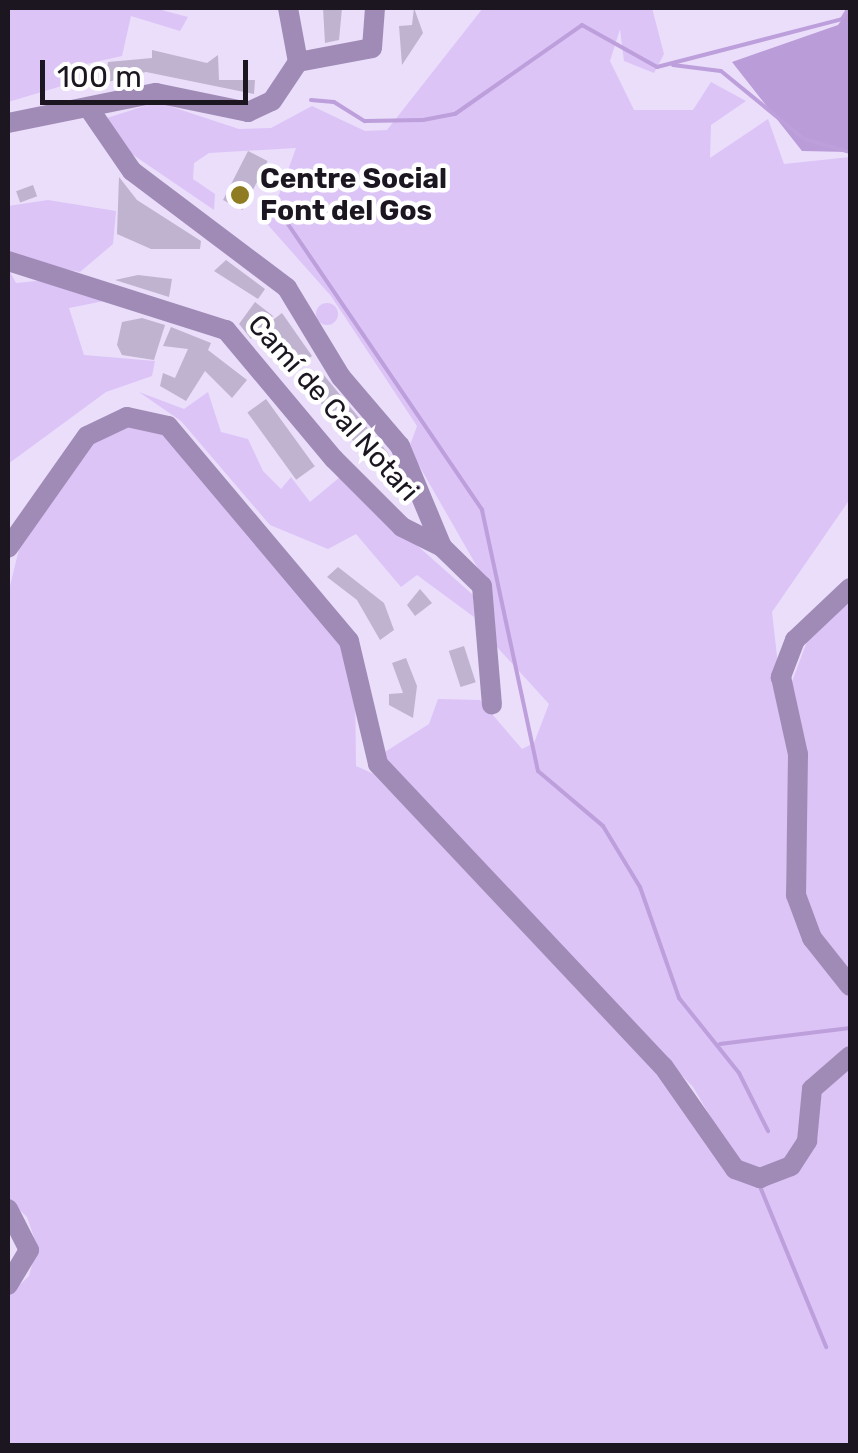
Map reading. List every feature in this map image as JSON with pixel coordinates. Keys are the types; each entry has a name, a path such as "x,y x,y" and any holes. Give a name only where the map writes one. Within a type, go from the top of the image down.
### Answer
{"street":[{"path":"8,123 168,93 254,111 296,76 298,62 288,8"},
{"path":"298,62 372,48 374,8"},
{"name":"Camí de Cal Notari","path":"90,110 132,172 287,288 341,377 400,446 442,547"},
{"name":"Camí de Cal Notari","path":"8,261 226,330 334,460 402,527 442,547 482,586 492,705"},
{"path":"8,548 86,436 127,417 168,426 349,640 378,764 663,1066 735,1169 760,1178 791,1166 806,1141 812,1088 850,1056"},
{"path":"850,588 794,640 782,678 798,754 796,895 822,954 850,986"},
{"path":"8,1209 29,1250 8,1285"}],"shaded area":[{"path":"8,8 154,8 188,17 180,31 131,16 122,56 59,70 65,85 8,102"},
{"path":"483,8 652,8 664,54 654,73 624,61 620,29 610,61 634,110 693,110 711,82 746,101 711,125 710,158 768,119 784,164 850,157 850,499 772,612 789,762 786,885 825,970 850,997 850,1046 808,1079 798,1146 775,1167 752,1168 733,1155 693,1087 380,755 429,724 438,699 480,700 522,749 534,743 549,704 497,647 487,584 409,448 417,426 331,296 268,225 296,148 209,153 194,163 193,179 215,194 214,210 126,150 107,118 157,102 239,129 271,128 312,106 365,131 387,130"},
{"path":"850,8 850,152 802,151 732,62 838,25"},
{"path":"48,200 116,211 113,244 80,272 8,258 8,206"},
{"path":"8,268 16,283 56,279 109,300 69,308 84,355 155,361 152,376 106,392 8,464"},
{"path":"327,303 335,306 335,322 327,325 319,322 316,314 319,306"},
{"path":"139,392 184,409 208,392 221,432 248,439 263,471 281,489 291,477 310,502 340,477 473,595 474,617 417,575 401,587 356,534 328,549 270,525 181,421"},
{"path":"132,426 162,432 336,635 355,683 356,766 374,774 673,1091 731,1177 759,1187 799,1170 814,1147 822,1090 850,1065 850,1445 8,1446 8,1296 29,1276 37,1246 27,1217 8,1199 10,586 19,549 94,442"},
{"path":"850,600 850,974 817,928 803,885 791,684 808,639"}],"building":[{"path":"323,8 342,8 339,40 325,43"},
{"path":"414,8 423,33 402,65 399,26 412,25"},
{"path":"152,50 207,63 218,55 219,80 255,80 254,94 146,72 104,83 108,62 152,58"},
{"path":"248,151 268,161 243,210 223,200"},
{"path":"119,177 137,200 201,241 200,249 151,249 117,234"},
{"path":"33,185 37,196 20,202 16,191"},
{"path":"226,260 265,289 258,299 214,271"},
{"path":"138,275 172,279 169,297 115,280"},
{"path":"255,302 273,316 251,339 239,324"},
{"path":"282,313 312,356 296,367 269,323"},
{"path":"142,318 165,325 154,360 122,355 117,345 122,322"},
{"path":"171,327 211,343 208,350 247,380 232,398 205,371 186,401 160,386 163,373 175,378 188,349 163,346"},
{"path":"323,374 388,453 393,466 382,475 308,388"},
{"path":"266,399 315,466 296,480 247,413"},
{"path":"338,567 384,603 394,630 380,640 357,600 327,577"},
{"path":"420,589 432,603 415,616 407,605"},
{"path":"464,646 476,682 461,687 449,651"},
{"path":"406,658 417,686 413,718 389,705 389,694 403,693 392,663"}],"waterway":[{"path":"311,100 334,102 365,121 423,120 455,114 582,25 657,67 842,19 849,8"},
{"path":"673,65 721,71 804,139 850,152"},
{"path":"277,208 482,510 538,771 603,826 640,887 679,998 739,1073 768,1131"},
{"path":"720,1044 850,1028"},
{"path":"761,1189 826,1347"}],"place":[{"name":"Centre Social Font del Gos","path":"240,195"}]}
